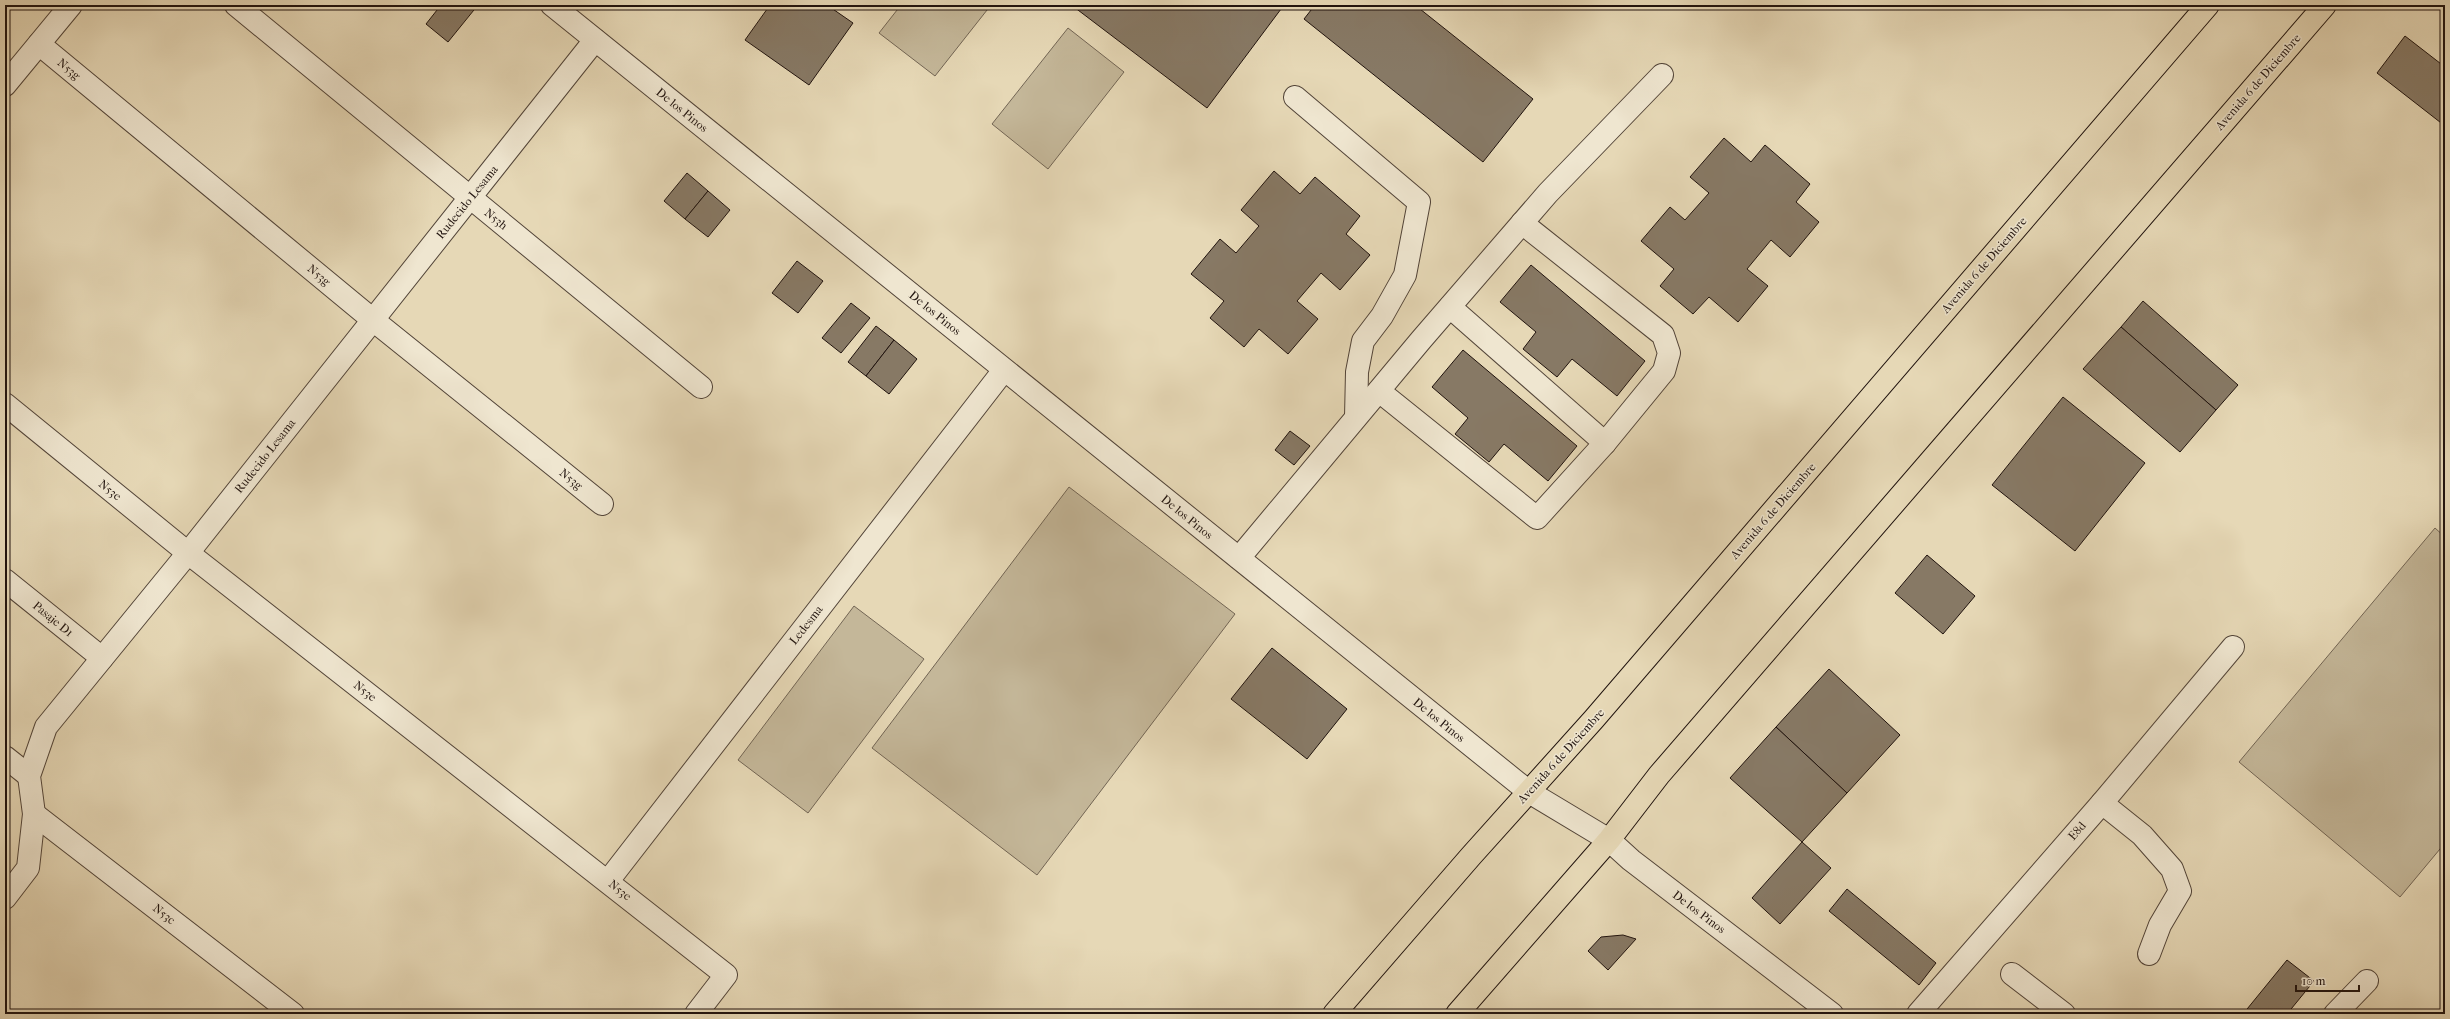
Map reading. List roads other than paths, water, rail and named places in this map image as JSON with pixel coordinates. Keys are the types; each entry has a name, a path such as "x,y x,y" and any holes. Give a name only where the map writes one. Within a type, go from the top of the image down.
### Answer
{"main road":[{"name":"Avenida 6 de Diciembre","path":"1334,1014 1594,719 2208,5"},
{"name":"Avenida 6 de Diciembre","path":"1457,1014 1609,840 1659,775 2325,5"}],"street":[{"path":"5,85 71,5"},
{"name":"N53h","path":"236,5 701,387"},
{"name":"De los Pinos","path":"552,5 1529,792 1609,840 1631,860 1832,1014"},
{"name":"Rudecido Lesama","path":"5,898 28,868 34,814 29,776 46,727 188,553 595,40"},
{"name":"N53g","path":"39,44 373,320 602,504"},
{"path":"1239,558 1450,306 1548,192 1662,75"},
{"path":"1295,97 1419,202 1405,275 1382,316 1363,341 1357,372 1356,418"},
{"path":"1379,391 1537,518 1605,443 1664,371 1669,353 1663,335 1522,223"},
{"path":"1450,306 1605,443"},
{"name":"Ledesma","path":"608,881 1004,370"},
{"name":"N53e","path":"5,404 188,553 726,975 696,1014"},
{"name":"Pasaje D1","path":"5,580 102,658"},
{"name":"E8d","path":"1918,1014 2102,803 2233,647"},
{"path":"5,757 29,776"},
{"path":"2102,803 2142,835 2172,868 2180,891 2160,925 2149,954"},
{"name":"N53c","path":"34,814 293,1014"},
{"path":"2012,974 2064,1014"},
{"path":"2335,1014 2367,981"}]}
